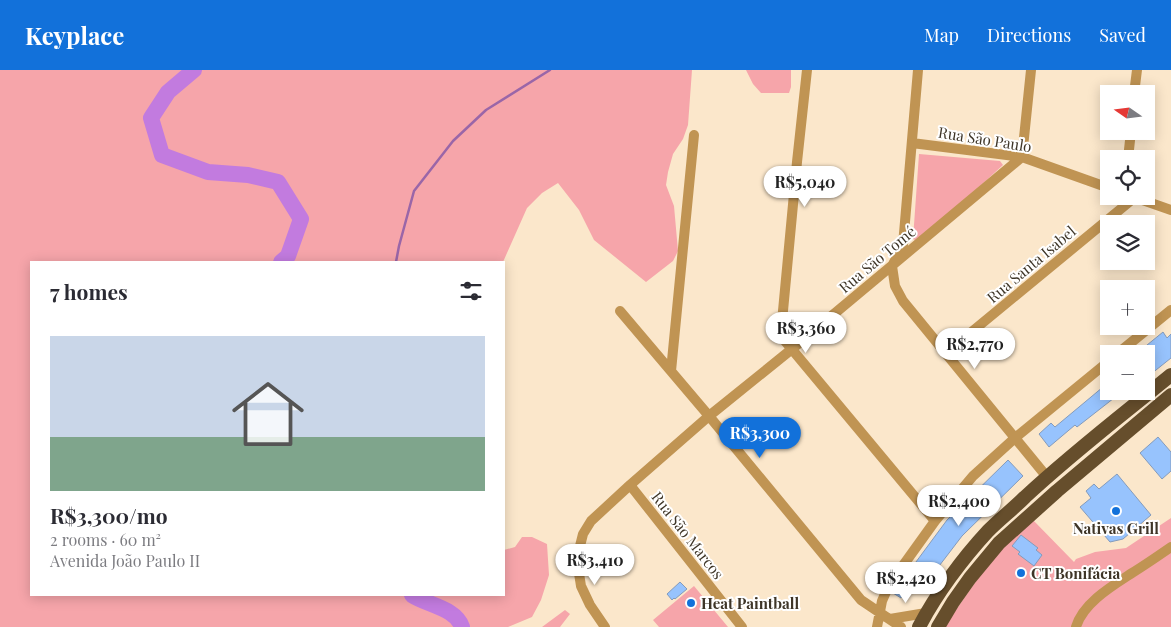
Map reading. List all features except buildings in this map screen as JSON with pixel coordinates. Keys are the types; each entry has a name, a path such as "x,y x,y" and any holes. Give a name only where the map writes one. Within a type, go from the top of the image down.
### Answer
{"highway":[{"path":"920,627 926,614 958,566 990,529 1047,477 1171,375"},
{"path":"938,627 970,578 999,544 1057,491 1171,395"}],"street":[{"path":"807,70 781,332 785,341 935,521"},
{"path":"918,70 903,245 892,266 895,286 904,302 1047,477"},
{"path":"1022,157 1031,70"},
{"path":"1135,85 1137,70"},
{"path":"672,371 694,135"},
{"name":"Rua São Paulo","path":"912,143 1022,157 1100,185"},
{"name":"Rua São Tomé","path":"605,627 590,605 582,586 578,567 583,534 591,521 709,416 1022,157"},
{"name":"Rua Santa Isabel","path":"946,353 1123,205"},
{"path":"1155,205 1171,210"},
{"path":"1129,345 1171,310"},
{"path":"620,311 672,371 861,600 901,627"},
{"path":"877,627 882,601 889,585 935,521 974,476 1015,438 1100,368"},
{"name":"Rua São Marcos","path":"630,485 742,627"},
{"path":"1076,627 1077,622 1091,603 1171,547"},
{"path":"890,619 926,614"}],"shaded area":[{"path":"0,70 692,70 688,125 683,139 673,154 666,185 674,206 678,251 673,261 646,282 594,240 579,210 558,183 542,193 527,208 503,261 30,261 30,596 505,596 505,550 515,547 522,537 532,537 547,544 549,575 541,600 532,617 508,627 0,627"},
{"path":"746,70 791,70 789,93 761,93 753,84"},
{"path":"919,154 1000,161 1003,165 919,242 913,239"},
{"path":"1171,518 1171,627 944,627 997,551 1032,519 1074,562 1076,559 1095,552 1126,548"},
{"name":"Heat Paintball","path":"694,586 728,627 659,627 653,620"},
{"path":"565,610 570,614 560,627 542,627"}],"waterway":[{"path":"194,70 168,92 151,118 162,155 208,172 248,175 278,182 301,219 288,256 282,261"},
{"path":"396,261 414,191 453,141 486,110 550,70"},
{"path":"414,596 454,615 462,627"}],"place":[{"name":"Nativas Grill","path":"1116,511"},
{"name":"CT Bonifácia","path":"1021,573"},
{"name":"Heat Paintball","path":"691,603"}]}
